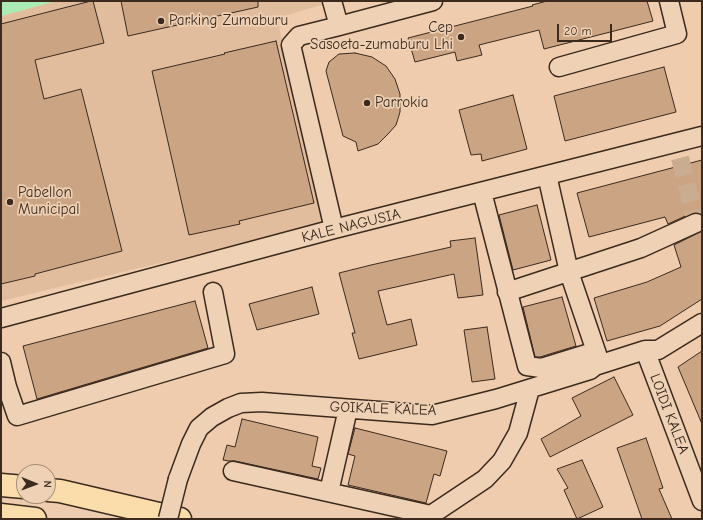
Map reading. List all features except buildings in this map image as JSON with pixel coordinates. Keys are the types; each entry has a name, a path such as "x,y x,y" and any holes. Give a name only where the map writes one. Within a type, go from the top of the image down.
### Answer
{"highway":[{"path":"1,485 16,486"},
{"path":"56,491 180,519"},
{"path":"1,515 35,519"}],"street":[{"path":"332,1 339,26"},
{"path":"334,229 291,45 299,36 433,1"},
{"path":"559,67 677,34 669,1"},
{"name":"KALE NAGUSIA","path":"1,318 334,229 702,136"},
{"path":"482,192 527,366 541,368 598,358 569,272 547,175"},
{"path":"507,292 641,248 696,223"},
{"path":"1,362 4,388 17,416 225,354 213,292"},
{"name":"GOIKALE KALEA","path":"168,519 178,479 191,444 199,428 212,417 241,403 262,402 432,415 496,399 590,370 598,358 645,350 658,350 702,323"},
{"name":"LOIDI KALEA","path":"645,350 702,500"},
{"path":"233,471 431,515 485,479 502,461 518,432 530,389"},
{"path":"329,492 348,409"}],"shaded area":[{"path":"56,1 324,1 325,4 277,18 324,224 1,301 1,16"}],"green space":[{"path":"1,1 56,1 1,16"}],"tunnel":[{"path":"680,158 696,223"}],"place":[{"name":"Parking Zumaburu","path":"161,21"},
{"name":"Cep Sasoeta-zumaburu Lhi","path":"461,37"},
{"name":"Parrokia","path":"367,103"},
{"name":"Pabellon Municipal","path":"10,202"}]}
